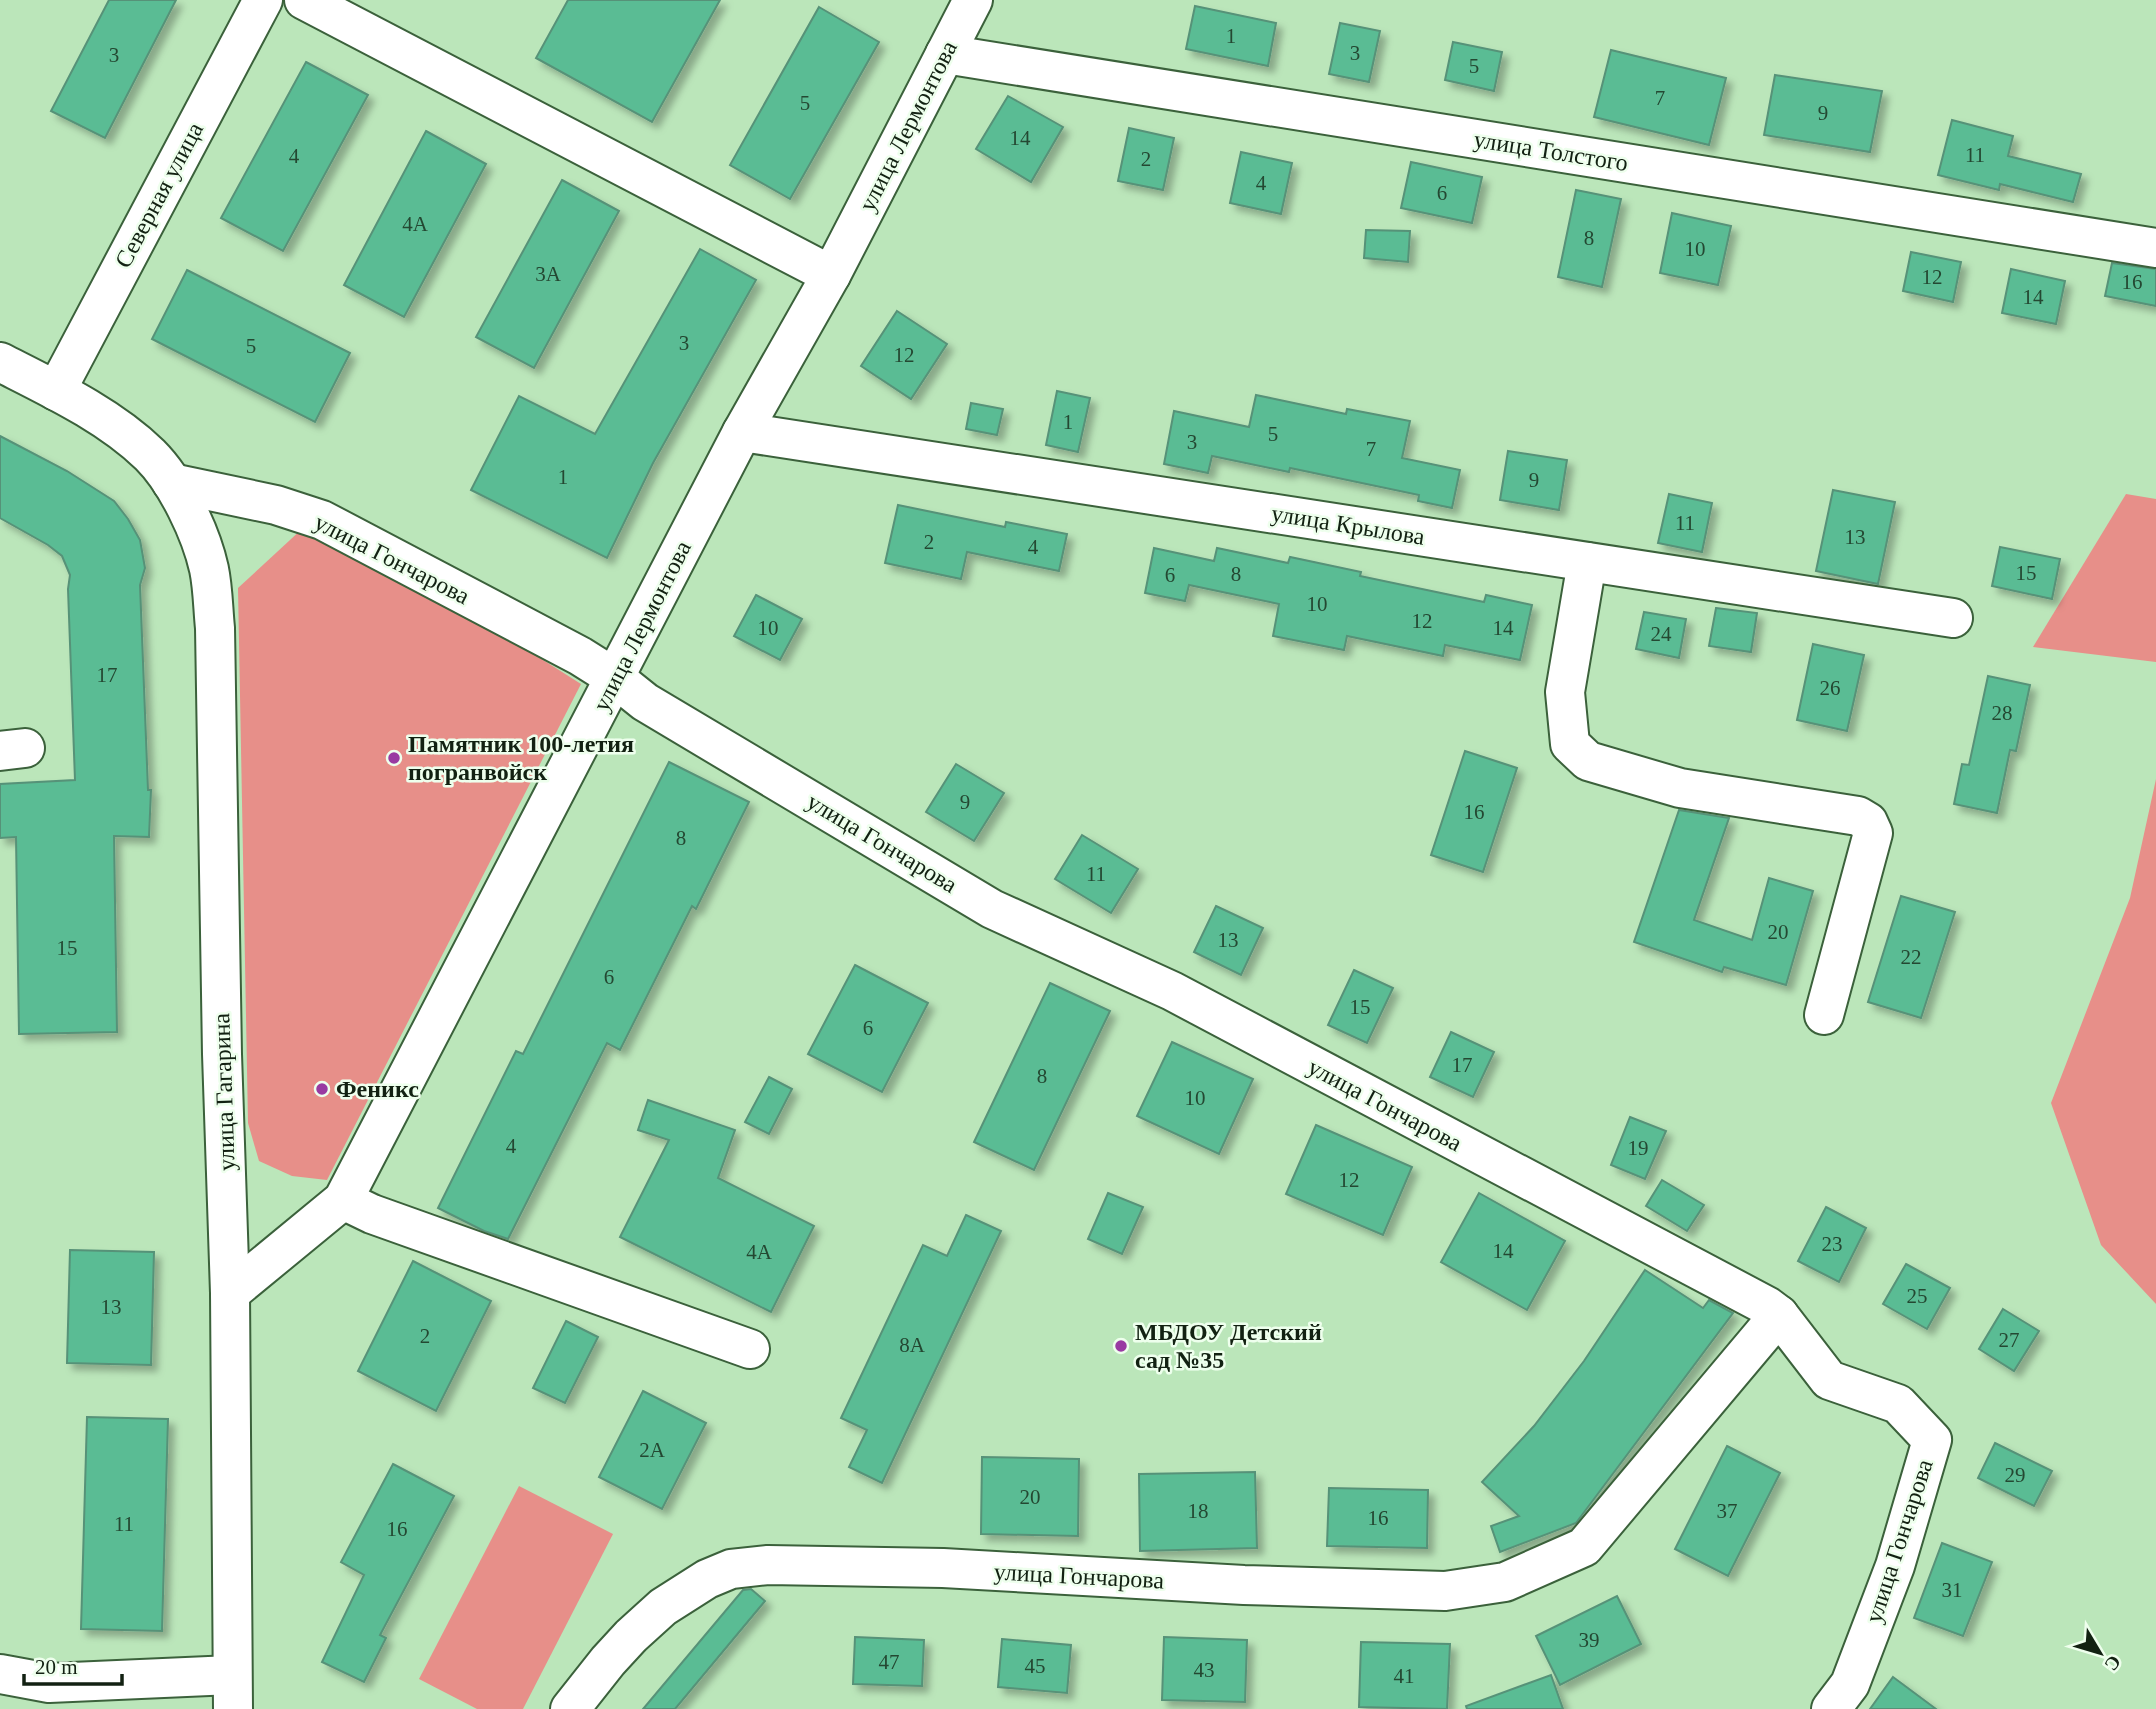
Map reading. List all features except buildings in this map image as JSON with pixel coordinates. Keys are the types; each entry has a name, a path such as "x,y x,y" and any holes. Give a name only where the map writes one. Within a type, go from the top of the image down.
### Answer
{"street":[{"name":"Северная улица","path":"56,391 263,0"},
{"path":"304,0 831,275"},
{"name":"улица Лермонтова","path":"230,1293 343,1200 743,432 831,275 974,0"},
{"name":"улица Толстого","path":"945,54 2156,248"},
{"path":"0,362 56,391 124,434 151,456 173,483"},
{"name":"улица Крылова","path":"743,432 1953,618"},
{"name":"улица Гончарова","path":"173,483 276,505 322,520 580,656 615,678 645,702 992,909 1172,991 1767,1306 1779,1315 1829,1380 1898,1404 1932,1440 1890,1579 1850,1684 1831,1709"},
{"name":"улица Гагарина","path":"173,483 193,523 209,568 215,628 222,1040 230,1293 232,1692"},
{"path":"1587,562 1565,692 1570,744 1588,761 1680,788 1858,817 1868,822 1873,833 1824,1015"},
{"path":"343,1200 372,1214 750,1349"},
{"name":"улица Гончарова","path":"570,1709 608,1661 663,1607 707,1579 731,1569 768,1565 943,1568 1244,1585 1445,1591 1506,1583 1584,1548 1779,1315"},
{"path":"0,1674 49,1684 232,1692"}],"shaded area":[{"path":"2126,494 2156,499 2156,662 2033,647"},
{"path":"303,528 466,611 581,684 327,1180 292,1176 259,1161 248,1123 238,588"},
{"path":"2156,779 2156,1304 2101,1245 2051,1103 2130,898"},
{"path":"519,1486 613,1534 523,1709 477,1709 419,1679"}],"place":[{"name":"Памятник 100-летия погранвойск","path":"394,758"},
{"name":"Феникс","path":"322,1089"},
{"name":"МБДОУ Детский сад №35","path":"1121,1346"}]}
